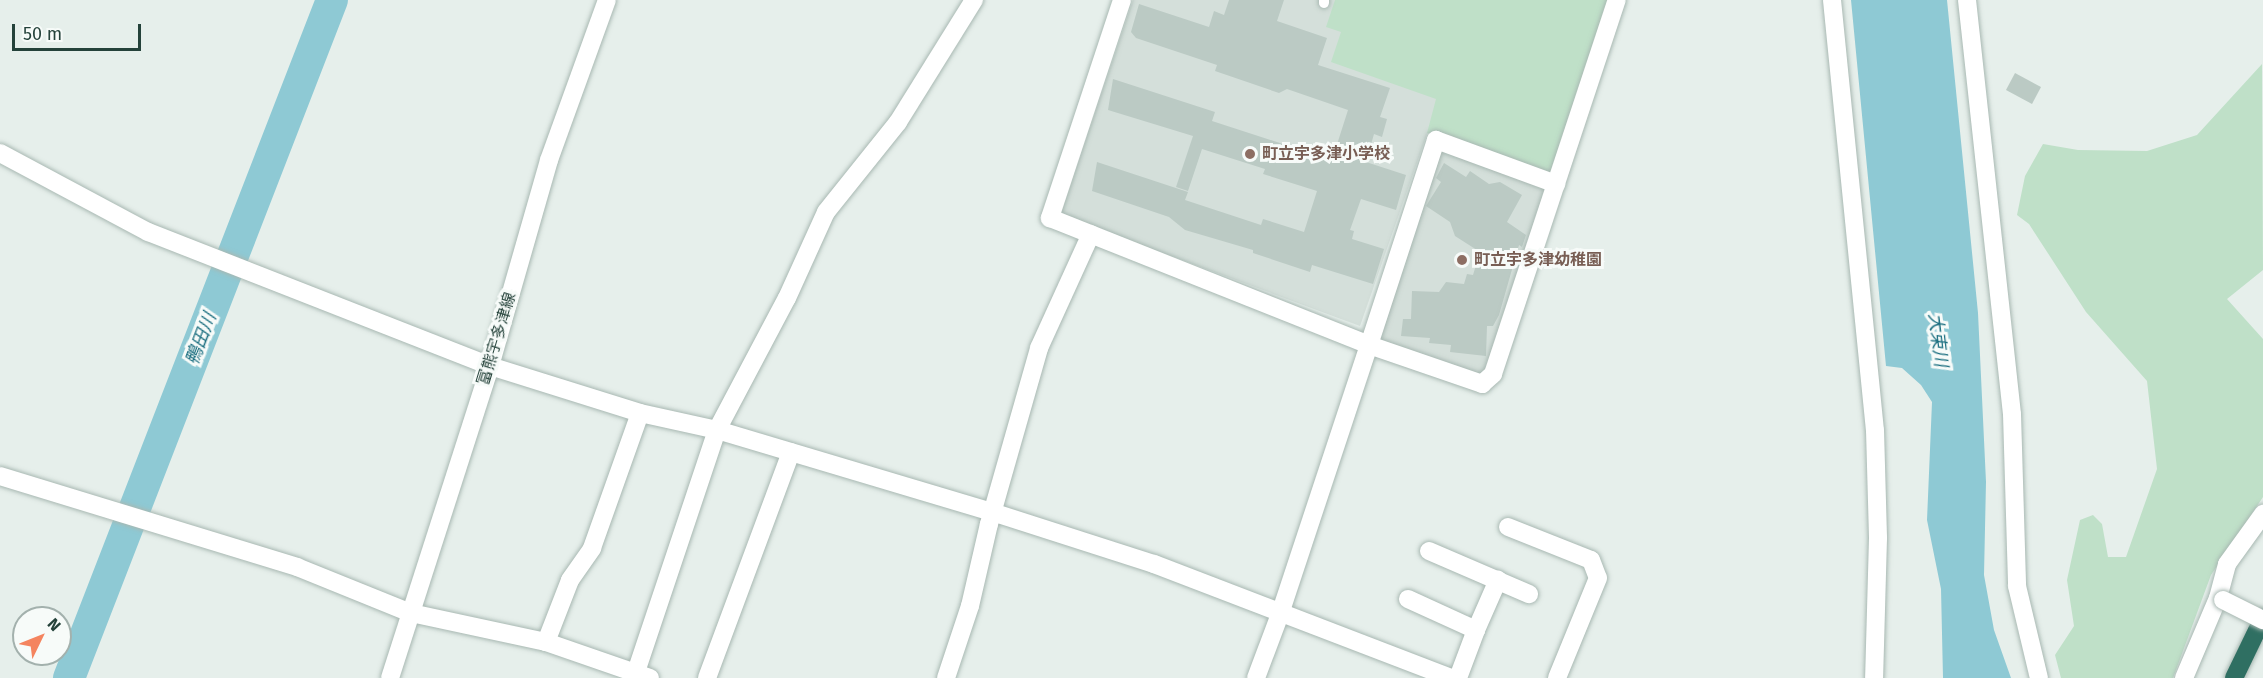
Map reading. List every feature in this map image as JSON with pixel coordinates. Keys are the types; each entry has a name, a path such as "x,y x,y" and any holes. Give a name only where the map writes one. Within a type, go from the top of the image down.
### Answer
{"highway":[{"path":"2234,678 2263,619"}],"street":[{"name":"富熊宇多津線","path":"390,678 490,366 549,160 607,0"},
{"path":"0,476 297,567 411,613 546,642 640,676 717,430 782,308 826,212 898,122 974,0"},
{"path":"1122,0 1050,218 1369,345 1473,383 1489,380 1617,0"},
{"path":"1833,0 1875,430 1878,538 1874,678"},
{"path":"1967,0 2012,414 2017,585 2039,678"},
{"path":"1257,678 1436,140 1556,184"},
{"path":"0,153 148,232 490,366 640,413 717,430 992,512 1154,564 1450,678"},
{"path":"946,678 970,606 992,512 1039,348 1090,234"},
{"path":"546,642 570,580 592,548 640,413"},
{"path":"707,678 790,452"},
{"path":"2184,678 2220,599 2227,564 2263,514"},
{"path":"1508,527 1592,560 1598,578 1557,678"},
{"path":"1429,551 1529,594"},
{"path":"1458,678 1498,580"},
{"path":"1408,599 1476,630"},
{"path":"2220,599 2263,619"}],"shaded area":[{"name":"町立宇多津小学校","path":"1133,0 1609,0 1427,134 1360,326 1066,217 1062,211"},
{"name":"町立宇多津幼稚園","path":"1440,147 1546,188 1486,372 1477,378 1382,344 1377,332"}],"green space":[{"path":"1335,0 1609,0 1552,175 1427,133 1436,99 1331,62 1341,32 1326,27"},
{"path":"2262,64 2263,270 2227,299 2263,339 2263,497 2211,575 2173,678 2061,678 2055,655 2074,626 2067,580 2080,520 2093,515 2102,524 2108,557 2126,557 2157,469 2147,381 2086,312 2029,224 2017,215 2025,176 2043,144 2078,150 2147,151 2197,135"}],"water":[{"name":"大束川","path":"1851,0 1947,0 1978,313 1986,482 1984,575 1994,630 2011,678 1943,678 1941,589 1927,520 1932,402 1921,385 1902,368 1886,366"}],"building":[{"path":"1229,0 1284,0 1277,21 1327,38 1318,65 1390,88 1380,117 1387,119 1382,137 1374,134 1366,162 1406,175 1396,210 1361,199 1350,230 1354,231 1352,239 1384,249 1373,284 1312,265 1310,272 1253,253 1253,250 1185,230 1169,217 1092,191 1097,162 1188,192 1185,200 1261,225 1263,219 1304,232 1317,191 1263,174 1265,169 1202,149 1188,191 1176,187 1193,136 1108,110 1113,79 1215,112 1212,121 1332,160 1348,110 1287,89 1279,93 1215,71 1217,65 1136,38 1131,32 1139,4 1209,27 1214,11 1224,15"},
{"path":"2015,73 2041,87 2032,104 2006,90"},
{"path":"1444,163 1466,177 1470,171 1489,184 1500,182 1522,195 1507,222 1526,235 1522,247 1519,245 1499,315 1493,326 1487,326 1486,356 1450,352 1451,345 1429,343 1430,338 1401,336 1403,319 1411,319 1412,291 1439,292 1446,282 1464,284 1467,274 1473,275 1480,252 1455,236 1450,222 1426,206 1441,182 1436,178"}],"waterway":[{"name":"鴨田川","path":"69,678 332,0"}],"place":[{"name":"町立宇多津小学校","path":"1250,154"},
{"name":"町立宇多津幼稚園","path":"1462,260"}]}
